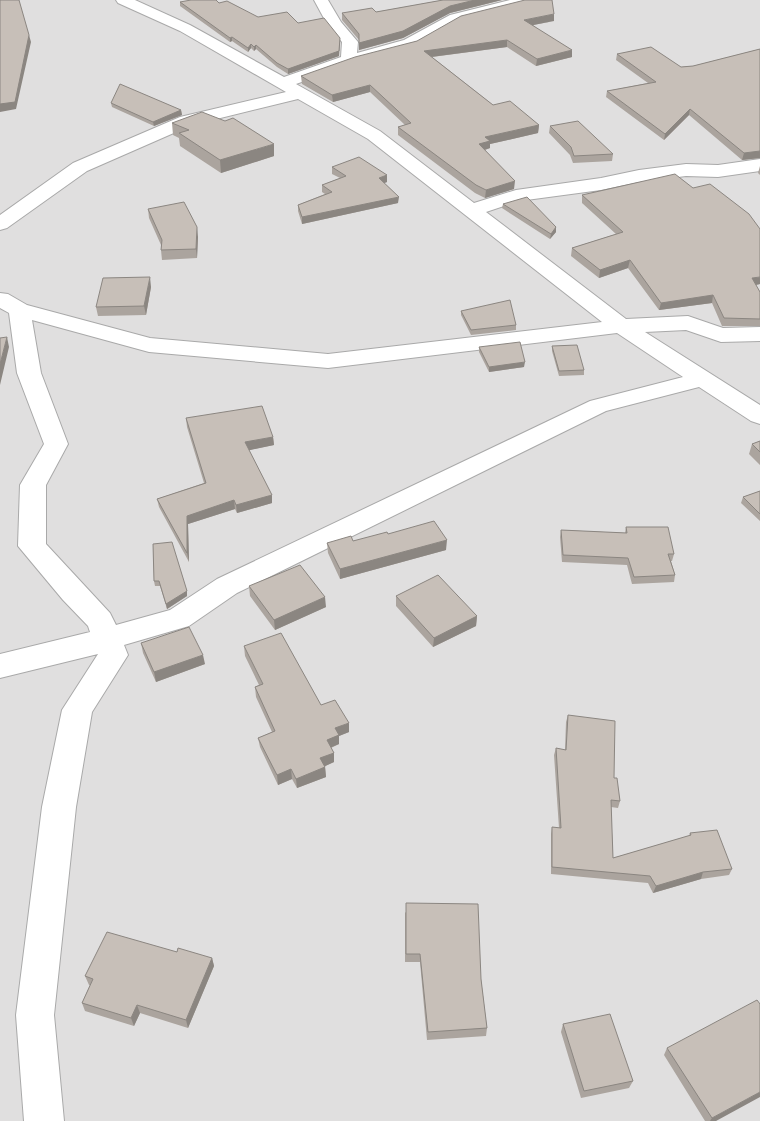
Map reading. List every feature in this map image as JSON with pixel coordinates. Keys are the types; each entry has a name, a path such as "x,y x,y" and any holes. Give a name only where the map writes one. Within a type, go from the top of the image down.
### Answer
{"street":[{"path":"123,0 185,28 374,135 621,326 760,416"},
{"path":"321,0 330,12 335,24 350,42 348,60"},
{"path":"283,82 410,42 455,18 528,0"},
{"path":"0,224 80,166 186,121 299,94"},
{"path":"471,210 516,196 601,184 639,176 686,170 718,171 760,165"},
{"path":"10,305 149,345 328,361 621,326 688,323 721,335 760,334"},
{"path":"10,305 29,373 56,444 34,485 32,546 100,621 113,655 76,710 58,807 35,1015 44,1121"},
{"path":"0,666 107,639 179,618 227,586 598,406 703,380"}],"shaded area":[{"path":"0,0 760,0 760,1121 0,1121"}],"building":[{"path":"0,0 19,0 29,35 15,102 0,104"},
{"path":"216,0 219,3 227,1 258,17 287,12 298,23 324,18 340,38 339,51 288,69 277,63 256,45 254,47 251,44 248,48 232,37 230,38 180,2"},
{"path":"443,0 475,0 450,6 403,31 359,43 359,34 342,13 372,8 376,12"},
{"path":"525,0 552,0 554,14 524,20 572,50 537,59 507,40 424,51 493,105 510,101 539,125 485,137 490,141 479,144 515,181 486,190 476,185 398,127 411,123 370,85 332,95 301,76 355,57 417,41 461,16"},
{"path":"651,47 681,67 693,66 760,49 760,151 744,153 690,109 665,134 607,91 656,82 617,54"},
{"path":"120,84 181,110 153,122 111,103"},
{"path":"202,112 225,121 233,118 274,144 220,160 179,133 189,130 172,123"},
{"path":"578,121 613,154 574,156 571,147 550,126"},
{"path":"359,157 387,175 379,178 399,197 302,217 298,205 332,192 322,185 346,176 332,167"},
{"path":"675,174 693,188 710,184 749,214 760,229 760,277 752,278 760,292 760,319 724,318 713,295 661,303 630,260 600,270 572,248 623,232 582,195"},
{"path":"527,197 556,227 551,234 503,204"},
{"path":"184,202 197,227 196,249 161,250 162,240 148,209"},
{"path":"150,277 144,306 96,307 103,278"},
{"path":"510,300 516,325 471,330 461,311"},
{"path":"7,337 0,364 0,338"},
{"path":"520,342 525,362 489,367 479,347"},
{"path":"577,345 584,370 559,371 552,346"},
{"path":"262,406 273,437 245,442 272,495 236,505 234,500 187,516 187,553 157,499 206,483 186,418"},
{"path":"760,441 760,452 752,444"},
{"path":"760,491 760,514 743,497"},
{"path":"434,521 447,540 340,569 327,543 351,536 353,541 387,532 388,534"},
{"path":"626,527 668,527 674,554 668,554 675,575 634,577 628,558 563,555 561,530 627,533"},
{"path":"172,542 187,591 166,604 159,581 154,581 153,544"},
{"path":"300,565 325,597 274,620 249,586"},
{"path":"438,575 477,616 434,638 396,596"},
{"path":"189,627 203,655 154,672 141,643"},
{"path":"281,633 321,705 335,700 349,723 335,728 339,735 327,740 334,753 320,758 325,767 296,779 291,769 277,775 258,738 275,731 255,687 263,684 244,646"},
{"path":"568,715 615,721 614,778 617,778 620,801 611,800 613,858 691,835 690,833 717,830 732,869 703,872 656,886 650,876 552,867 552,827 561,828 556,748 566,750"},
{"path":"406,903 478,904 481,979 487,1028 428,1032 420,954 406,954"},
{"path":"107,932 177,952 178,948 212,958 186,1020 137,1005 131,1018 82,1003 93,979 85,976"},
{"path":"757,1000 760,1004 760,1092 712,1118 667,1048"},
{"path":"610,1014 633,1081 584,1091 563,1024"}]}
